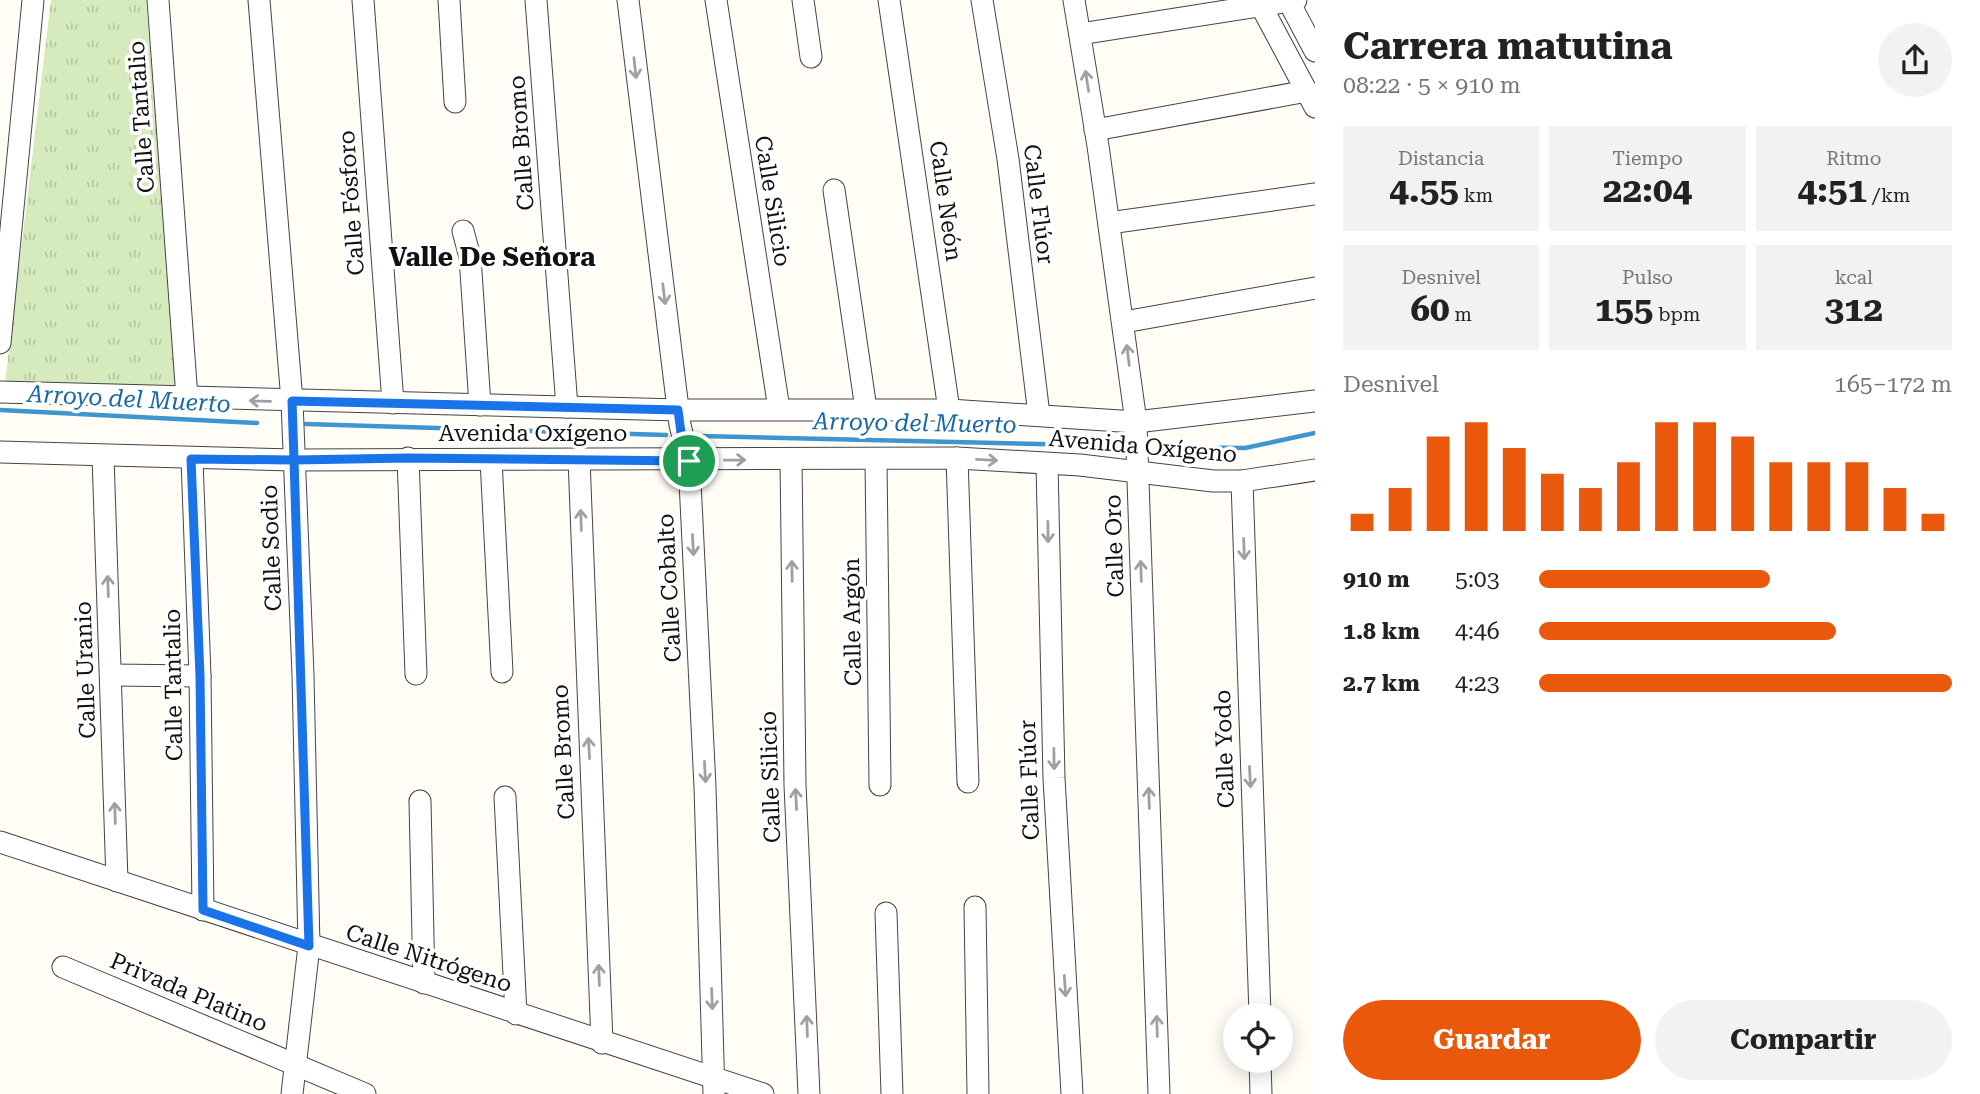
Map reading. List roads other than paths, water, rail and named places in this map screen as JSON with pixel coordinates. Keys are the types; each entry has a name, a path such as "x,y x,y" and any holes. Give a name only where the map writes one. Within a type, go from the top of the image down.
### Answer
{"street":[{"path":"0,343 33,0"},
{"name":"Calle Tantalio","path":"158,0 187,398"},
{"name":"Calle Sodio","path":"259,0 292,401 309,946 292,1094"},
{"name":"Calle Fósforo","path":"363,0 393,403"},
{"path":"449,0 455,102"},
{"name":"Calle Bromo","path":"536,0 567,407"},
{"name":"Calle Cobalto","path":"628,0 678,410 682,440 689,461 715,1086"},
{"name":"Calle Silicio","path":"716,0 779,409"},
{"path":"803,0 811,57"},
{"name":"Calle Neón","path":"890,0 949,410"},
{"name":"Calle Flúor","path":"982,0 1007,159 1040,415"},
{"name":"Calle Oro","path":"1074,0 1124,322 1136,422 1158,1094"},
{"path":"1080,34 1259,3 1291,0 1315,51"},
{"path":"1095,130 1311,99 1259,3"},
{"path":"834,190 866,409"},
{"path":"1109,223 1315,194"},
{"path":"463,231 470,257 480,405"},
{"path":"1124,322 1315,289"},
{"name":"Avenida Oxígeno","path":"0,392 678,410 949,410 1136,422 1315,401"},
{"name":"Avenida Oxígeno","path":"0,452 294,460 408,458 689,461 957,458 1242,481 1315,470"},
{"name":"Calle Uranio","path":"103,456 117,881"},
{"path":"408,458 416,674"},
{"name":"Calle Silicio","path":"790,458 795,785 809,1094"},
{"path":"957,458 968,782"},
{"name":"Calle Tantalio","path":"191,459 200,676 203,910"},
{"name":"Calle Bromo","path":"579,459 602,1043"},
{"path":"491,460 502,672"},
{"name":"Calle Argón","path":"876,460 880,785"},
{"name":"Calle Flúor","path":"1047,464 1054,778 1072,1094"},
{"name":"Calle Yodo","path":"1242,481 1259,1003"},
{"path":"111,675 200,676"},
{"path":"505,797 516,1014"},
{"path":"420,801 424,983"},
{"name":"Calle Nitrógeno","path":"0,842 602,1043 715,1086 763,1094"},
{"path":"975,907 978,1094"},
{"path":"886,913 892,1094"},
{"name":"Privada Platino","path":"64,967 365,1094"},
{"path":"1260,1073 1261,1094"}],"waterway":[{"name":"Arroyo del Muerto","path":"0,410 257,423"},
{"name":"Arroyo del Muerto","path":"306,424 666,435"},
{"name":"Arroyo del Muerto","path":"1158,447 1245,448 1315,433"},
{"name":"Arroyo del Muerto","path":"702,436 1127,446"}],"district":[{"name":"Valle De Señora","path":"492,257"}]}
